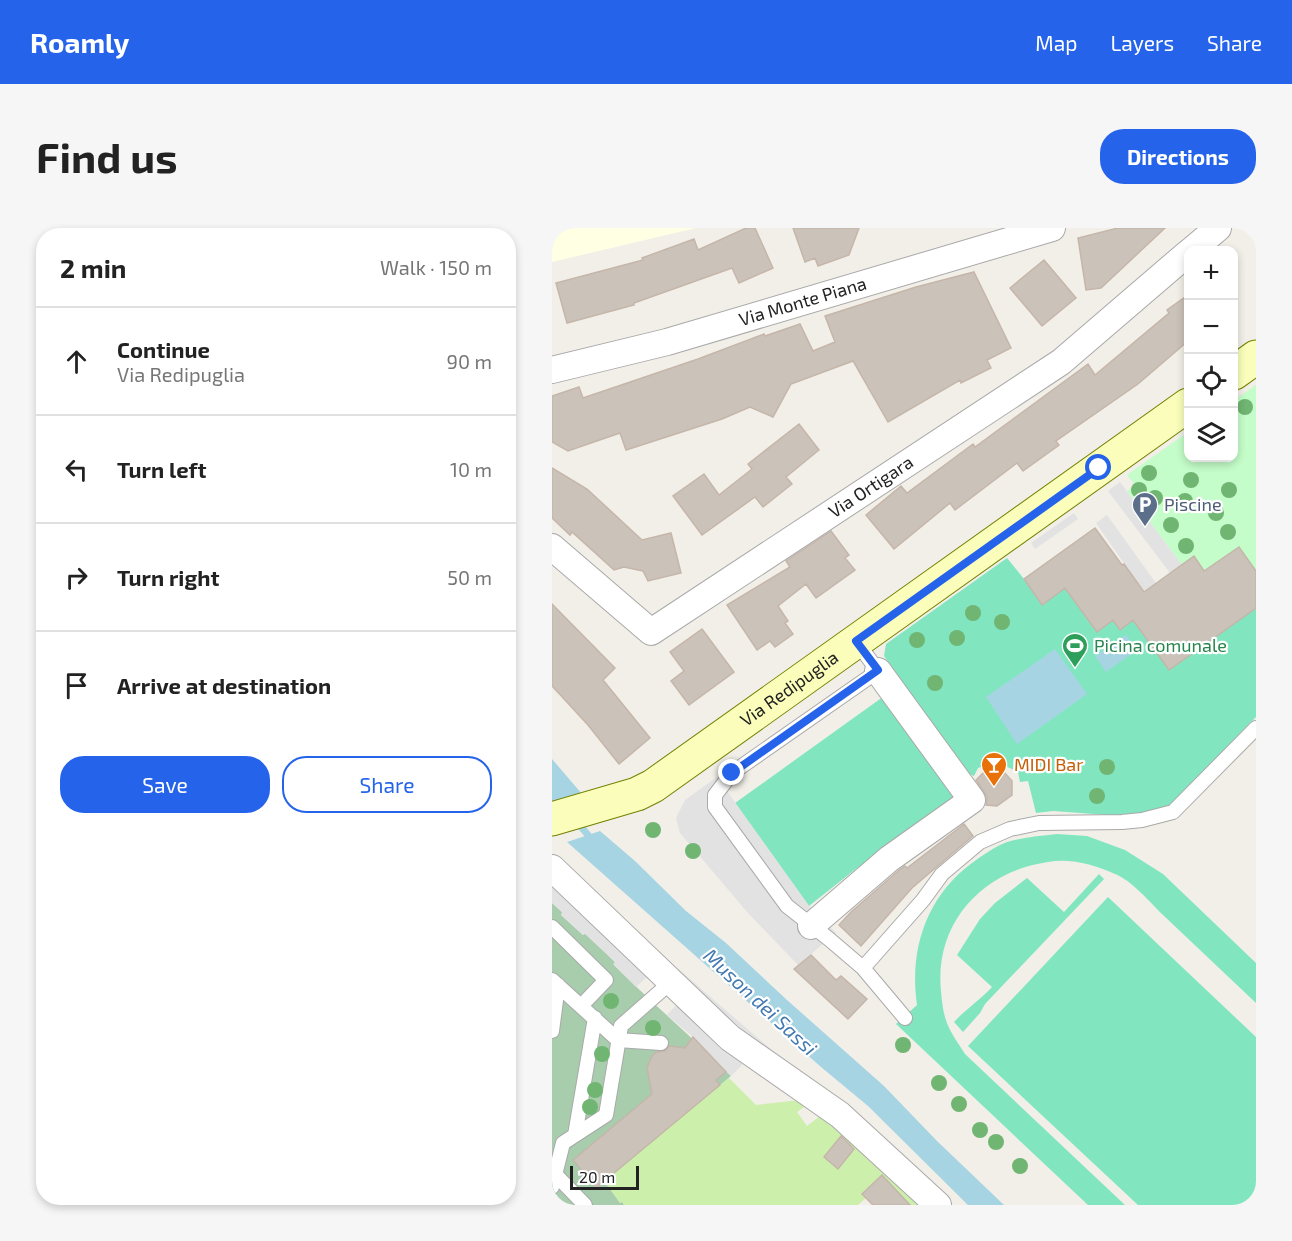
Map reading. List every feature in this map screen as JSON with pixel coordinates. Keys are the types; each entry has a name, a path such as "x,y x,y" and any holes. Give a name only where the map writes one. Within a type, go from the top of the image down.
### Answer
{"street":[{"name":"Via Monte Piana","path":"552,370 668,342 1052,228"},
{"path":"1197,246 1218,228"},
{"name":"Via Ortigara","path":"552,547 651,632 1061,362 1184,257"},
{"path":"1238,370 1256,357"},
{"name":"Via Redipuglia","path":"552,819 637,794 653,786 1184,408"},
{"path":"811,926 889,859 972,800 878,670"},
{"path":"552,868 730,1038 840,1115 938,1205"}],"lane":[{"path":"856,641 878,670 732,773 715,795 716,807 787,906 863,968 905,1018"},
{"path":"863,968 923,900 942,874 980,842 1010,829 1039,823 1122,822 1142,820 1173,812 1256,728"},
{"path":"552,927 606,980 581,1006"},
{"path":"555,982 618,1040 661,1043"},
{"path":"552,1031 555,982"},
{"path":"585,1205 554,1181 557,1140 575,1135 606,1115 621,1026 671,982"},
{"path":"575,1135 595,1018"}],"shaded area":[{"path":"552,228 696,228 552,262"},
{"name":"Piscine","path":"1120,482 1182,565 1170,573 1108,491"},
{"path":"1074,513 1078,519 1035,549 1031,543"},
{"name":"Piscine","path":"1107,515 1156,583 1144,592 1096,523"},
{"path":"717,777 809,906 836,933 798,965 748,913 680,833 676,818 685,800"},
{"path":"552,886 649,975 636,987 613,964 615,962 561,915 562,912 552,903"},
{"path":"552,903 563,913 561,915 583,935 585,933 615,962 614,965 628,979 731,1076 604,1181 624,1205 552,1205"},
{"path":"668,960 797,1072 792,1077 662,967"},
{"path":"678,1003 744,1063 731,1076 693,1037 667,1015"}],"green space":[{"path":"1256,385 1256,571 1239,547 1204,571 1182,565 1127,491 1135,485 1127,475 1184,435 1184,462 1238,462 1238,397"},
{"name":"Picina comunale","path":"1095,528 1121,565 1124,564 1144,592 1194,556 1205,571 1239,547 1256,571 1256,717 1170,805 1150,813 1121,816 1053,811 1036,813 1028,781 1020,782 1018,772 997,762 978,768 974,776 967,773 884,656 886,644 1007,558 1024,579"},
{"path":"887,694 960,795 857,868 809,906 735,803"},
{"path":"1057,834 1087,836 1125,850 1163,874 1256,963 1256,1003 1127,881 1115,874 1082,863 1048,862 1024,867 1003,876 968,904 955,923 946,943 941,966 943,1007 953,1035 965,1054 1125,1205 1088,1205 896,1024 917,1005 915,985 919,945 932,908 943,892 972,863 998,846 1020,839"},
{"path":"1099,874 1104,879 985,1004 963,1032 954,1022 992,987 957,955 980,919 995,903 1027,878 1064,912"},
{"path":"1108,897 1256,1037 1256,1205 1138,1205 968,1046"},
{"path":"729,1078 756,1105 809,1099 811,1102 797,1112 807,1126 824,1113 927,1205 910,1205 882,1175 862,1193 866,1198 858,1205 624,1205 620,1203 604,1181"}],"water":[{"path":"1126,635 1137,650 1106,672 1095,656"},
{"path":"1055,649 1087,694 1017,744 986,697"},
{"path":"552,759 582,794 552,802"},
{"path":"600,831 635,861 686,911 726,943 884,1086 1004,1205 968,1205 868,1106 567,842"}],"building":[{"path":"746,228 755,228 773,268 739,283 732,268 634,303 634,305 567,323 556,283 643,260 642,258 694,239 698,250"},
{"path":"793,228 859,228 849,255 818,266 815,258 805,262"},
{"path":"1118,228 1165,228 1101,288 1086,290 1078,238"},
{"path":"1044,260 1076,298 1042,326 1010,288"},
{"path":"974,272 1011,348 987,360 991,368 961,383 960,380 888,422 853,361 791,384 773,417 750,407 722,419 626,450 620,433 568,451 552,442 552,396 579,387 583,398 764,334 765,336 800,324 813,351 835,342 825,316 916,287"},
{"path":"1184,298 1184,344 1138,384 1056,441 1059,445 1023,471 1017,463 955,510 950,503 894,549 866,515 901,486 907,493 973,444 975,447 1088,364 1095,375 1169,313 1167,310"},
{"path":"799,424 819,450 786,477 792,484 763,507 755,497 702,535 673,496 704,474 719,495 752,469 748,464"},
{"path":"552,468 587,489 642,540 671,533 681,573 648,581 643,571 624,567 614,570 572,532 570,535 552,518"},
{"path":"1095,528 1144,592 1194,556 1204,571 1239,547 1256,571 1256,608 1169,670 1133,620 1120,630 1113,620 1097,632 1065,588 1042,605 1024,579"},
{"path":"831,531 849,555 845,558 855,570 816,598 806,584 778,606 788,621 785,623 793,634 775,647 770,641 757,650 727,605 790,567 786,561"},
{"path":"552,604 615,668 603,680 650,738 619,764 588,725 552,686"},
{"path":"702,629 734,672 689,705 671,681 684,671 670,652"},
{"name":"MIDI Bar","path":"987,769 1003,771 1012,781 1012,795 997,806 986,805 987,798 976,780"},
{"path":"964,824 973,836 912,888 861,946 839,925 898,871 905,866 907,868"},
{"path":"811,955 836,980 841,976 867,999 848,1019 794,969"},
{"path":"693,1037 726,1072 716,1080 720,1085 596,1188 573,1160 652,1094 647,1068 652,1056 656,1052 665,1051 669,1046 685,1048"},
{"path":"841,1136 854,1149 838,1169 824,1157"},
{"path":"882,1175 910,1205 873,1205 862,1194"}],"waterway":[{"name":"Muson dei Sassi","path":"577,822 593,841"}],"place":[{"name":"Piscine","path":"1145,528"},
{"name":"Picina comunale","path":"1075,669"},
{"name":"MIDI Bar","path":"994,788"}],"route":[{"path":"732,773 878,670 856,641 1099,468"}]}
